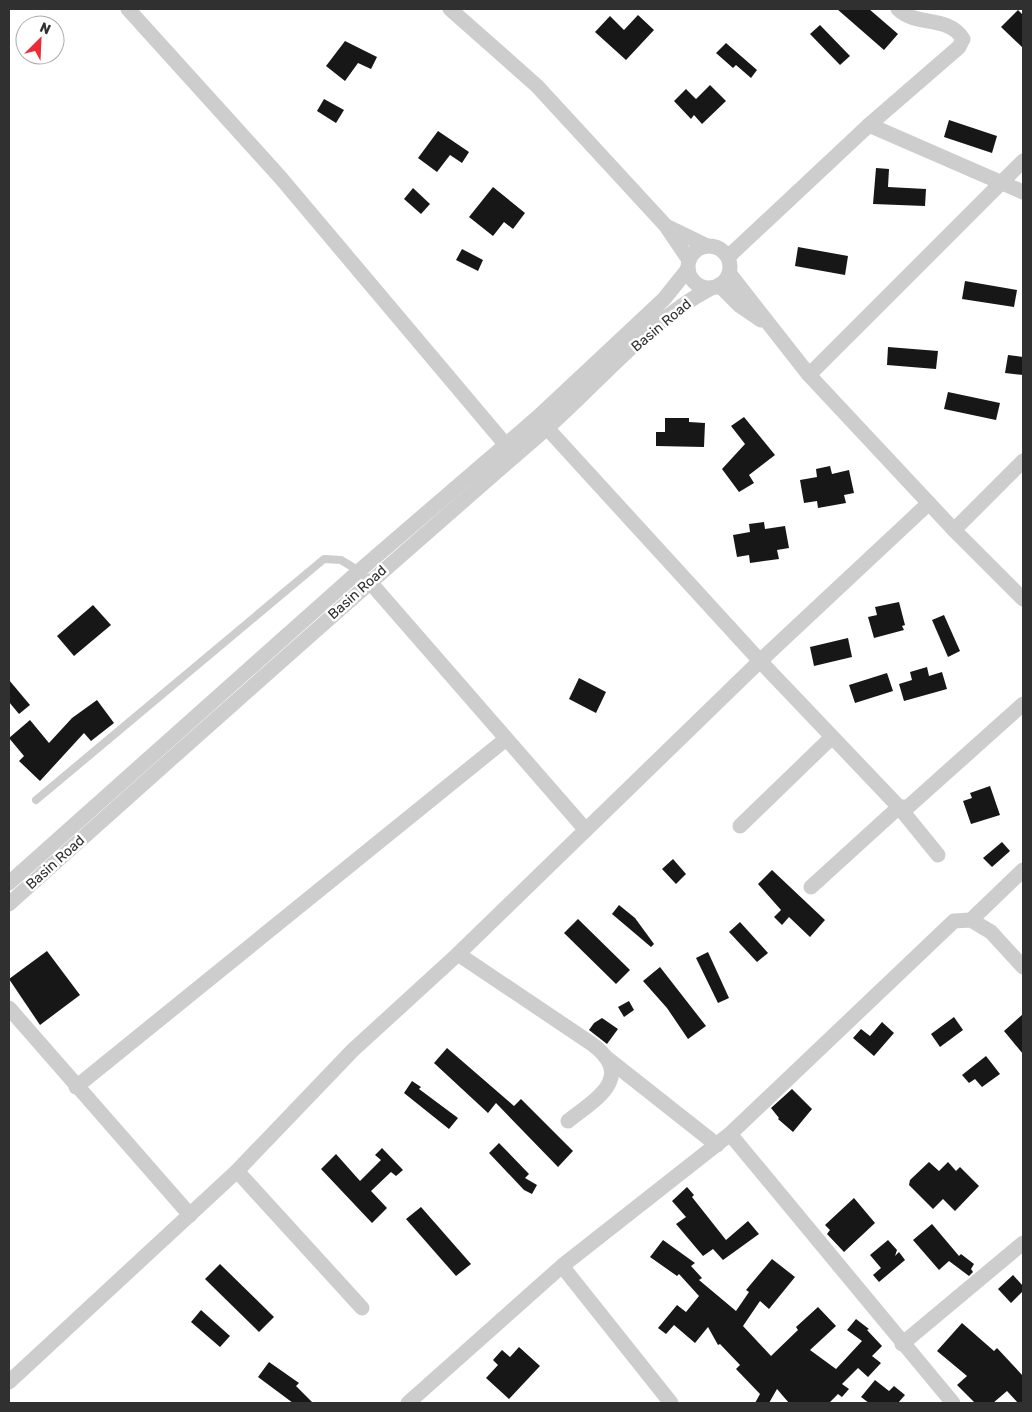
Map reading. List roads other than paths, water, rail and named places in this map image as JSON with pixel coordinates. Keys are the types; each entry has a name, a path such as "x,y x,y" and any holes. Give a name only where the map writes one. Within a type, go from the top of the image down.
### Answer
{"street":[{"path":"128,9 280,177 505,444"},
{"path":"450,9 465,14 537,86 666,226 688,264 695,283 715,286 739,306 768,325"},
{"path":"728,257 869,125 959,47 963,39 958,30 948,25 904,14 898,9"},
{"path":"869,125 1023,192"},
{"path":"809,375 1023,161"},
{"path":"666,226 707,246 722,251 728,257 729,273 809,375 954,530 1023,599"},
{"path":"688,264 699,248 707,246"},
{"name":"Basin Road","path":"9,883 209,714 364,576 505,444 538,418 664,299 688,264"},
{"path":"715,286 729,273"},
{"name":"Basin Road","path":"364,576 547,428 675,310 715,286"},
{"path":"547,428 760,661 899,807 938,855"},
{"path":"954,530 1023,461"},
{"path":"9,1382 237,1171 353,1050 458,954 760,661 929,503"},
{"path":"364,576 585,829"},
{"path":"810,886 899,807 908,807 1023,704"},
{"name":"Basin Road","path":"9,904 209,714"},
{"path":"740,826 832,737"},
{"path":"76,1087 506,739"},
{"path":"971,920 1023,870"},
{"path":"408,1403 562,1266 730,1134 954,921 971,920 991,932 1023,967"},
{"path":"458,954 592,1044 608,1059 717,1145"},
{"path":"9,1008 76,1087 190,1215"},
{"path":"568,1121 606,1091 612,1069 608,1059"},
{"path":"730,1134 902,1344 954,1403"},
{"path":"237,1171 362,1308"},
{"path":"902,1344 1023,1243"},
{"path":"562,1266 671,1403"}],"lane":[{"path":"36,800 324,559 341,560 364,576"}]}
